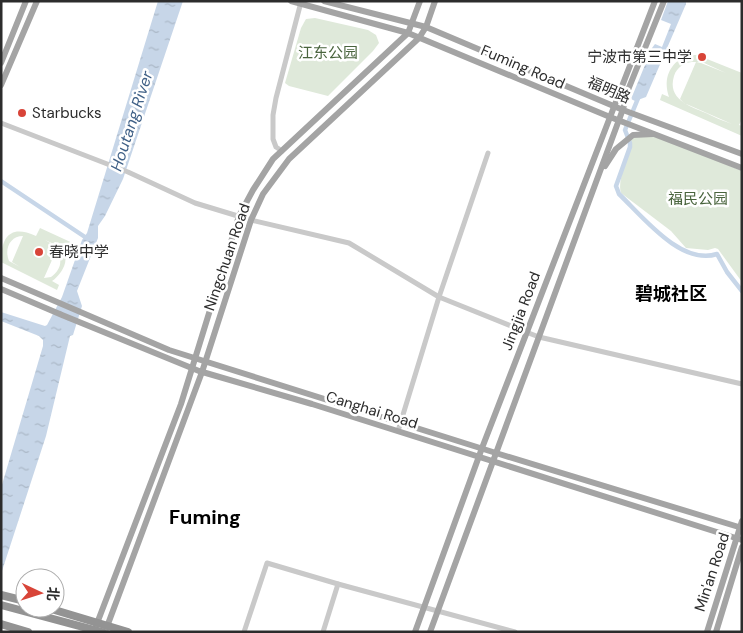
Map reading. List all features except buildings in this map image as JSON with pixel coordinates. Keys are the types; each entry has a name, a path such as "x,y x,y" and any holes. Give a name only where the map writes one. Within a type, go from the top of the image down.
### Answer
{"highway":[{"path":"3,606 100,629 128,632"},
{"path":"65,615 100,629"},
{"path":"1,624 28,632"}],"main road":[{"path":"1,63 26,1"},
{"path":"1,85 37,1"},
{"name":"Fuming Road","path":"291,1 301,2 408,33 610,117 742,168"},
{"name":"福明路","path":"324,1 426,26 623,110 742,154"},
{"name":"Ningchuan Road","path":"100,629 193,369 239,216 252,190 273,159 408,33 413,24 420,1"},
{"name":"Ningchuan Road","path":"100,629 202,372 251,220 263,194 289,159 419,38 426,26 435,1"},
{"name":"Jingjia Road","path":"415,632 478,457 655,1"},
{"name":"Jingjia Road","path":"430,632 623,110 628,90 664,1"},
{"path":"597,180 616,149 633,135 655,134"},
{"name":"Canghai Road","path":"1,278 169,350 496,453 741,525"},
{"name":"Canghai Road","path":"1,288 193,369 398,431 739,539"},
{"name":"Min'an Road","path":"706,632 739,539 741,525"},
{"name":"Min'an Road","path":"716,632 742,547"}],"street":[{"path":"282,151 276,146 273,139 273,115 301,2"},
{"path":"1,123 123,170 195,203 251,220 349,243 439,297 539,337 742,384"},
{"path":"398,431 439,297 488,153"},
{"path":"244,632 266,562 338,584 516,632"},
{"path":"323,632 338,584"}],"green space":[{"name":"江东公园","path":"315,18 368,30 376,35 379,43 328,96 289,86 285,83 301,28 306,19"},
{"path":"686,55 697,55 742,73 742,119 739,125 742,126 742,136 660,100 662,94 669,97 667,78 675,63","holes":["696,62 680,99 673,84 675,73 684,64","696,62 702,62 726,73","686,104 732,124 693,108"]},
{"name":"福民公园","path":"655,135 742,171 742,282 718,249 686,248 671,231 621,193 621,176 632,146 630,138"},
{"path":"40,228 77,245 74,253 45,240 60,248 65,256 62,270 52,281 59,285 57,290 1,262 1,254 8,236 19,231 36,236","holes":["23,236 12,262 20,267 9,261 7,252 9,244 15,238","56,251 60,258 59,269 51,277 44,278"]}],"water":[{"name":"Houtang River","path":"158,1 183,1 123,179 98,226 98,238 77,291 82,306 73,335 70,336 46,436 1,574 1,488 43,346 43,340 39,336 1,321 1,312 45,326 62,297 82,240 87,233"},
{"path":"668,1 686,1 686,4 646,97 635,101 631,99 652,48 655,44 662,47 671,24 661,20"}],"waterway":[{"path":"639,96 625,130 630,147 616,186 619,194 663,237 676,246 690,253 703,256 717,254 727,272 742,291"},
{"path":"1,181 88,239"}],"place":[{"name":"宁波市第三中学","path":"702,57"},
{"name":"Starbucks","path":"22,113"},
{"name":"春晓中学","path":"39,252"}],"district":[{"name":"碧城社区","path":"671,294"},
{"name":"Fuming","path":"205,517"}]}
